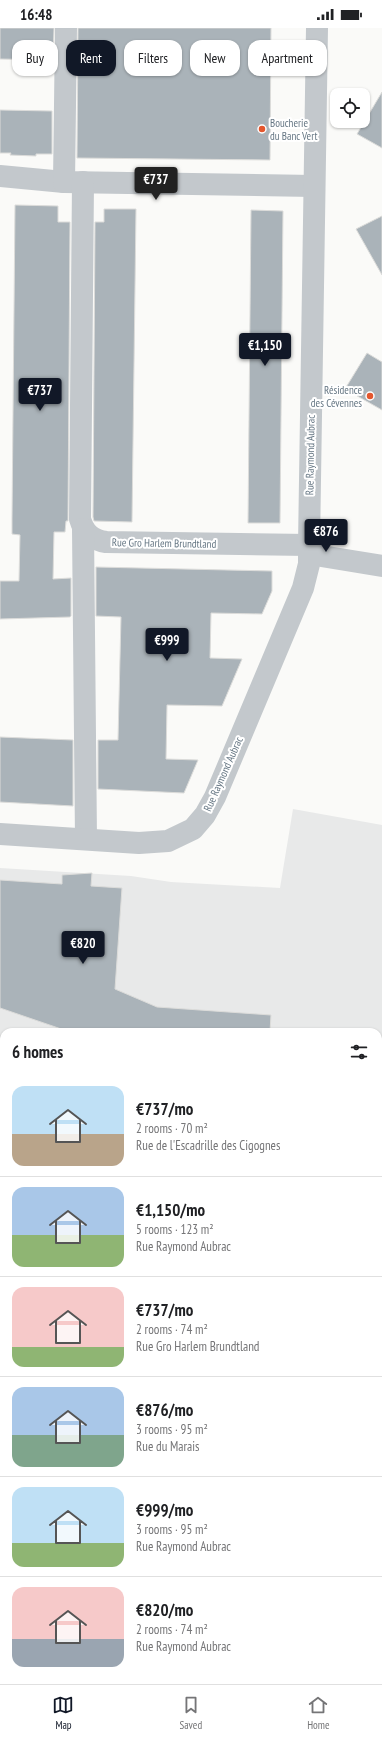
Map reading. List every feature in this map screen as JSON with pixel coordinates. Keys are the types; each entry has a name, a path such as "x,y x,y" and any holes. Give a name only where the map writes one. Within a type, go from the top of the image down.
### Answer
{"street":[{"path":"66,28 74,182 80,519 83,529 86,839"},
{"name":"Rue Raymond Aubrac","path":"0,834 151,843 168,841 189,832 200,822 215,797 303,588 309,564 316,28"},
{"path":"0,176 74,182 314,186"},
{"name":"Rue Gro Harlem Brundtland","path":"83,529 90,537 106,542 309,549 382,566"}],"shaded area":[{"path":"293,809 382,825 382,1028 0,1028 0,868 131,876 171,882 280,888"}],"building":[{"path":"0,28 54,28 54,40 12,40 12,59 0,59"},
{"path":"78,28 271,28 271,40 248,40 248,76 271,76 270,160 77,158 78,76 116,76 116,40 78,40"},
{"path":"382,92 382,148 357,134 361,128 370,128 370,112"},
{"path":"0,110 52,111 52,154 36,154 36,156 0,153"},
{"path":"15,205 58,206 58,222 70,222 68,521 66,521 65,532 54,532 53,579 71,578 70,617 0,619 0,581 19,581 20,535 12,534"},
{"path":"104,209 136,209 132,522 94,521 93,517 95,222 104,222"},
{"path":"251,210 283,211 280,523 248,523"},
{"path":"382,216 382,275 356,229"},
{"name":"Résidence des Cévennes","path":"367,353 382,362 382,410 345,389"},
{"path":"96,567 272,571 272,591 262,614 211,613 210,658 242,659 222,706 167,705 166,759 198,760 184,793 98,789 98,740 118,740 121,617 96,616"},
{"path":"0,737 73,740 73,806 0,802"},
{"path":"92,873 91,886 122,888 115,989 157,1007 271,1015 270,1028 58,1028 0,1008 0,880 62,884 62,875"}],"place":[{"name":"Boucherie du Banc Vert","path":"262,129"},
{"name":"Résidence des Cévennes","path":"370,396"}]}
